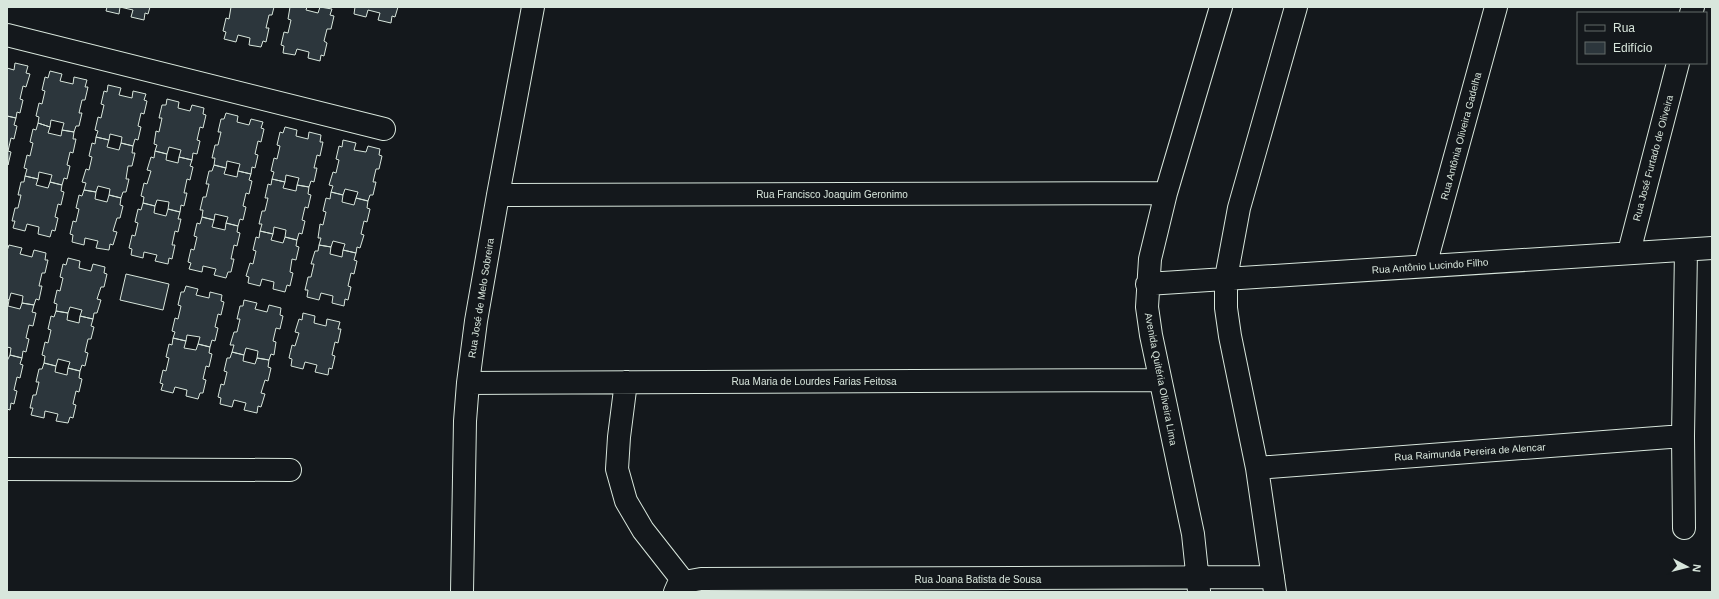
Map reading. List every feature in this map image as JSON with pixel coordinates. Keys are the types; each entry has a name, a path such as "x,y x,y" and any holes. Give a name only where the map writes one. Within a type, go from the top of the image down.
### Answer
{"street":[{"name":"Rua José de Melo Sobreira","path":"462,592 465,421 468,383 476,321 533,7"},
{"name":"Avenida Quitéria Oliveira Lima","path":"1198,585 1193,534 1151,335 1147,307 1147,284 1150,259 1166,193 1221,7"},
{"path":"1274,584 1257,468 1230,336 1226,308 1226,278 1239,208 1296,7"},
{"name":"Rua Antônia Oliveira Gadelha","path":"1425,266 1496,7"},
{"path":"7,35 384,129"},
{"name":"Rua José Furtado de Oliveira","path":"1628,252 1678,64"},
{"name":"Rua Francisco Joaquim Geronimo","path":"498,195 1166,193"},
{"name":"Rua Antônio Lucindo Filho","path":"1147,284 1628,252 1712,248"},
{"path":"1684,528 1683,436 1686,250"},
{"name":"Rua Maria de Lourdes Farias Feitosa","path":"468,383 1160,380"},
{"path":"626,382 619,437 617,468 626,500 679,587"},
{"name":"Rua Raimunda Pereira de Alencar","path":"1257,468 1683,436"},
{"path":"7,469 290,470"},
{"name":"Rua Joana Batista de Sousa","path":"679,587 700,579 874,586 1274,584"}],"building":[{"path":"107,7 120,7 119,14 106,11"},
{"path":"120,7 150,7 148,14 145,13 144,20 131,17 133,10"},
{"path":"231,7 274,7 272,15 269,15 266,28 269,28 266,42 263,41 261,47 249,45 250,38 238,35 236,42 224,39 226,32 223,31 226,18 229,19"},
{"path":"290,7 307,7 306,10 318,13 320,7 332,9 330,15 334,16 331,29 327,29 324,41 327,43 324,56 321,55 320,61 308,58 309,52 297,49 295,55 283,53 284,46 281,45 284,32 288,33 291,20 288,19"},
{"path":"355,7 398,7 395,17 392,16 391,23 378,20 380,13 368,10 366,17 354,14"},
{"path":"15,63 28,66 26,73 30,74 26,87 23,86 20,99 23,100 20,113 17,112 16,118 7,116 7,68 14,70"},
{"path":"50,71 62,74 60,81 73,84 74,77 87,80 85,87 88,87 85,100 82,100 79,113 82,113 79,126 76,126 74,132 62,130 64,123 51,120 50,127 38,123 39,117 36,116 39,103 42,104 45,91 42,90 45,77 48,78"},
{"path":"108,85 121,88 119,95 132,98 133,91 146,94 144,100 147,101 144,114 141,113 138,126 141,127 138,140 135,139 133,146 121,143 122,137 110,134 109,140 96,137 98,131 95,130 98,117 101,118 104,105 101,104 104,91 107,92"},
{"path":"167,99 179,102 178,108 190,111 192,105 204,108 203,114 206,115 203,128 200,127 197,140 200,141 197,154 193,153 192,160 179,157 181,150 169,147 167,154 155,151 157,145 154,144 156,131 159,132 162,118 159,118 162,105 166,105"},
{"path":"226,113 238,116 237,122 249,125 251,119 263,122 261,128 264,129 261,142 258,141 255,154 258,155 255,168 252,167 251,174 238,171 240,164 227,161 226,168 214,165 215,158 212,158 215,145 218,145 221,132 218,132 221,119 224,119"},
{"path":"7,116 16,118 14,125 17,126 14,139 11,138 8,151 11,152 8,165"},
{"path":"38,123 50,127 48,133 61,136 62,130 74,132 73,139 76,139 73,153 70,152 67,165 70,166 67,179 64,178 62,185 50,182 52,175 39,172 38,179 25,176 27,169 24,168 27,155 30,156 33,143 30,142 33,129 36,130"},
{"path":"285,127 297,130 296,136 308,139 309,132 321,135 320,142 323,142 320,156 317,155 314,168 317,168 314,182 311,181 309,187 297,185 299,178 286,175 285,182 272,179 274,172 271,171 274,158 277,159 280,146 277,145 280,132 283,133"},
{"path":"96,137 109,140 107,147 119,150 121,143 133,146 132,153 135,153 132,166 128,166 126,179 129,179 126,192 123,192 121,198 109,195 110,189 98,186 96,192 84,190 86,183 82,182 86,169 89,170 92,157 89,156 92,143 95,144"},
{"path":"343,140 356,143 354,150 366,152 368,146 380,149 379,155 382,156 379,169 376,169 373,182 376,182 373,195 370,195 368,201 356,198 358,192 345,189 343,195 331,192 333,186 329,185 333,172 336,173 339,160 336,159 339,146 342,147"},
{"path":"155,151 167,154 166,160 178,163 179,157 192,160 190,166 193,167 190,180 187,179 184,193 187,193 184,206 181,205 180,212 168,209 169,202 157,200 155,206 143,203 144,197 141,196 144,183 147,184 151,171 147,170 151,157 154,158"},
{"path":"214,165 226,168 224,174 237,177 238,171 251,174 249,180 252,181 249,194 246,193 243,206 246,207 243,220 240,219 238,226 226,223 228,217 215,214 214,220 202,217 203,210 200,210 203,197 206,197 209,184 206,184 209,171 212,171"},
{"path":"25,176 38,179 36,185 48,188 50,182 62,185 61,191 64,192 61,205 58,204 55,217 58,218 55,231 52,230 50,237 38,234 39,227 27,224 25,231 13,228 15,221 12,221 15,208 18,208 21,195 18,195 21,182 24,182"},
{"path":"272,179 285,182 283,188 296,191 297,185 309,187 308,194 311,195 308,208 305,207 302,220 305,221 302,234 299,233 297,240 285,237 286,230 274,227 273,234 260,231 262,224 259,224 262,211 265,211 268,198 265,198 268,184 271,185"},
{"path":"84,190 96,192 95,199 107,202 109,195 121,198 120,205 123,206 120,218 117,218 113,231 117,232 113,245 110,244 109,250 96,248 98,241 85,238 84,245 72,242 73,235 70,234 73,221 76,222 79,209 76,208 79,195 82,196"},
{"path":"331,192 343,195 342,202 354,205 356,198 368,201 367,208 370,209 367,222 364,221 361,234 364,235 360,248 357,247 356,253 343,250 345,244 333,241 331,247 319,245 321,238 318,238 320,224 323,225 326,212 323,211 326,198 330,199"},
{"path":"143,203 155,206 154,213 166,216 168,209 180,212 178,219 181,219 178,232 175,231 172,245 175,245 172,259 169,258 168,264 155,261 157,255 144,252 143,258 131,255 132,249 129,248 132,235 135,236 138,223 135,222 138,209 141,210"},
{"path":"202,217 214,220 212,227 225,230 226,223 238,226 237,232 240,233 237,246 234,245 231,259 234,259 231,272 228,272 226,278 214,275 216,269 203,266 202,272 189,269 191,263 188,262 191,249 194,250 197,237 194,236 197,223 200,224"},
{"path":"260,231 273,234 271,240 283,243 285,237 297,240 296,246 299,247 296,260 292,259 290,272 293,273 290,286 287,285 285,292 273,289 274,282 262,279 260,286 248,283 249,277 246,276 250,263 253,264 256,251 253,250 256,237 259,238"},
{"path":"9,245 22,248 20,254 32,257 34,250 46,253 45,260 48,260 45,273 42,273 39,286 42,286 39,300 36,299 34,305 22,303 23,296 11,293 9,300 7,299 7,251"},
{"path":"319,245 331,247 330,254 342,257 343,250 356,253 354,260 357,261 354,274 351,273 348,286 351,287 348,300 345,299 344,306 332,303 333,296 321,293 319,300 307,297 308,290 305,290 308,277 311,277 314,264 311,264 315,251 318,251"},
{"path":"68,258 80,261 79,268 91,271 93,264 105,267 104,273 107,274 104,287 101,287 97,299 101,300 97,313 94,313 93,319 80,316 82,310 70,307 68,313 56,311 57,304 54,303 57,290 60,291 63,278 60,277 63,264 66,265"},
{"path":"126,274 169,284 163,310 120,300"},
{"path":"186,286 198,289 196,295 209,298 210,292 222,295 221,301 224,302 221,315 218,314 215,327 218,328 215,341 212,340 210,347 198,344 200,337 187,335 186,341 173,338 175,332 172,331 175,318 178,319 181,306 178,305 181,292 184,292"},
{"path":"7,299 9,300 8,306 20,309 22,303 34,305 32,312 36,313 33,326 29,325 26,338 29,339 26,352 23,351 22,358 10,355 11,348 7,347"},
{"path":"244,300 257,303 255,309 267,312 269,305 281,308 280,315 283,316 280,329 276,328 273,341 276,342 274,355 271,354 269,360 257,358 258,351 246,348 244,355 232,352 234,345 230,345 234,332 237,332 240,319 237,319 240,306 243,306"},
{"path":"56,311 68,313 67,320 79,323 80,316 93,319 91,326 94,327 91,339 88,339 85,352 88,353 85,366 82,365 80,371 68,368 70,362 58,359 56,366 44,363 45,356 42,355 45,342 48,343 51,330 48,329 51,316 54,317"},
{"path":"303,313 315,316 314,323 326,326 327,319 340,322 338,329 341,329 338,343 335,342 332,355 335,356 332,369 329,368 328,375 315,372 317,365 305,362 303,369 291,366 292,359 289,358 292,345 295,346 299,333 295,332 299,319 302,320"},
{"path":"173,338 186,341 184,348 196,350 198,344 210,347 209,353 212,354 209,367 206,366 203,379 206,380 203,393 200,393 198,399 186,396 187,390 175,387 173,393 161,390 163,384 160,383 163,370 166,371 169,358 166,357 169,344 172,345"},
{"path":"232,352 244,355 243,361 255,364 257,358 269,360 268,367 271,368 268,381 265,380 261,393 265,394 261,407 258,406 257,413 244,410 246,403 234,400 232,407 220,404 221,398 218,397 221,384 224,385 227,372 224,371 227,358 230,358"},
{"path":"10,355 22,358 20,364 23,365 20,378 17,377 14,390 17,391 14,404 11,403 10,410 7,409 7,361"},
{"path":"44,363 56,366 55,372 67,375 68,368 80,371 79,378 82,379 79,392 76,391 73,404 76,405 73,418 70,417 68,423 56,421 58,414 45,411 44,418 31,415 33,408 30,408 33,395 36,395 39,382 36,382 39,369 42,369"}]}
